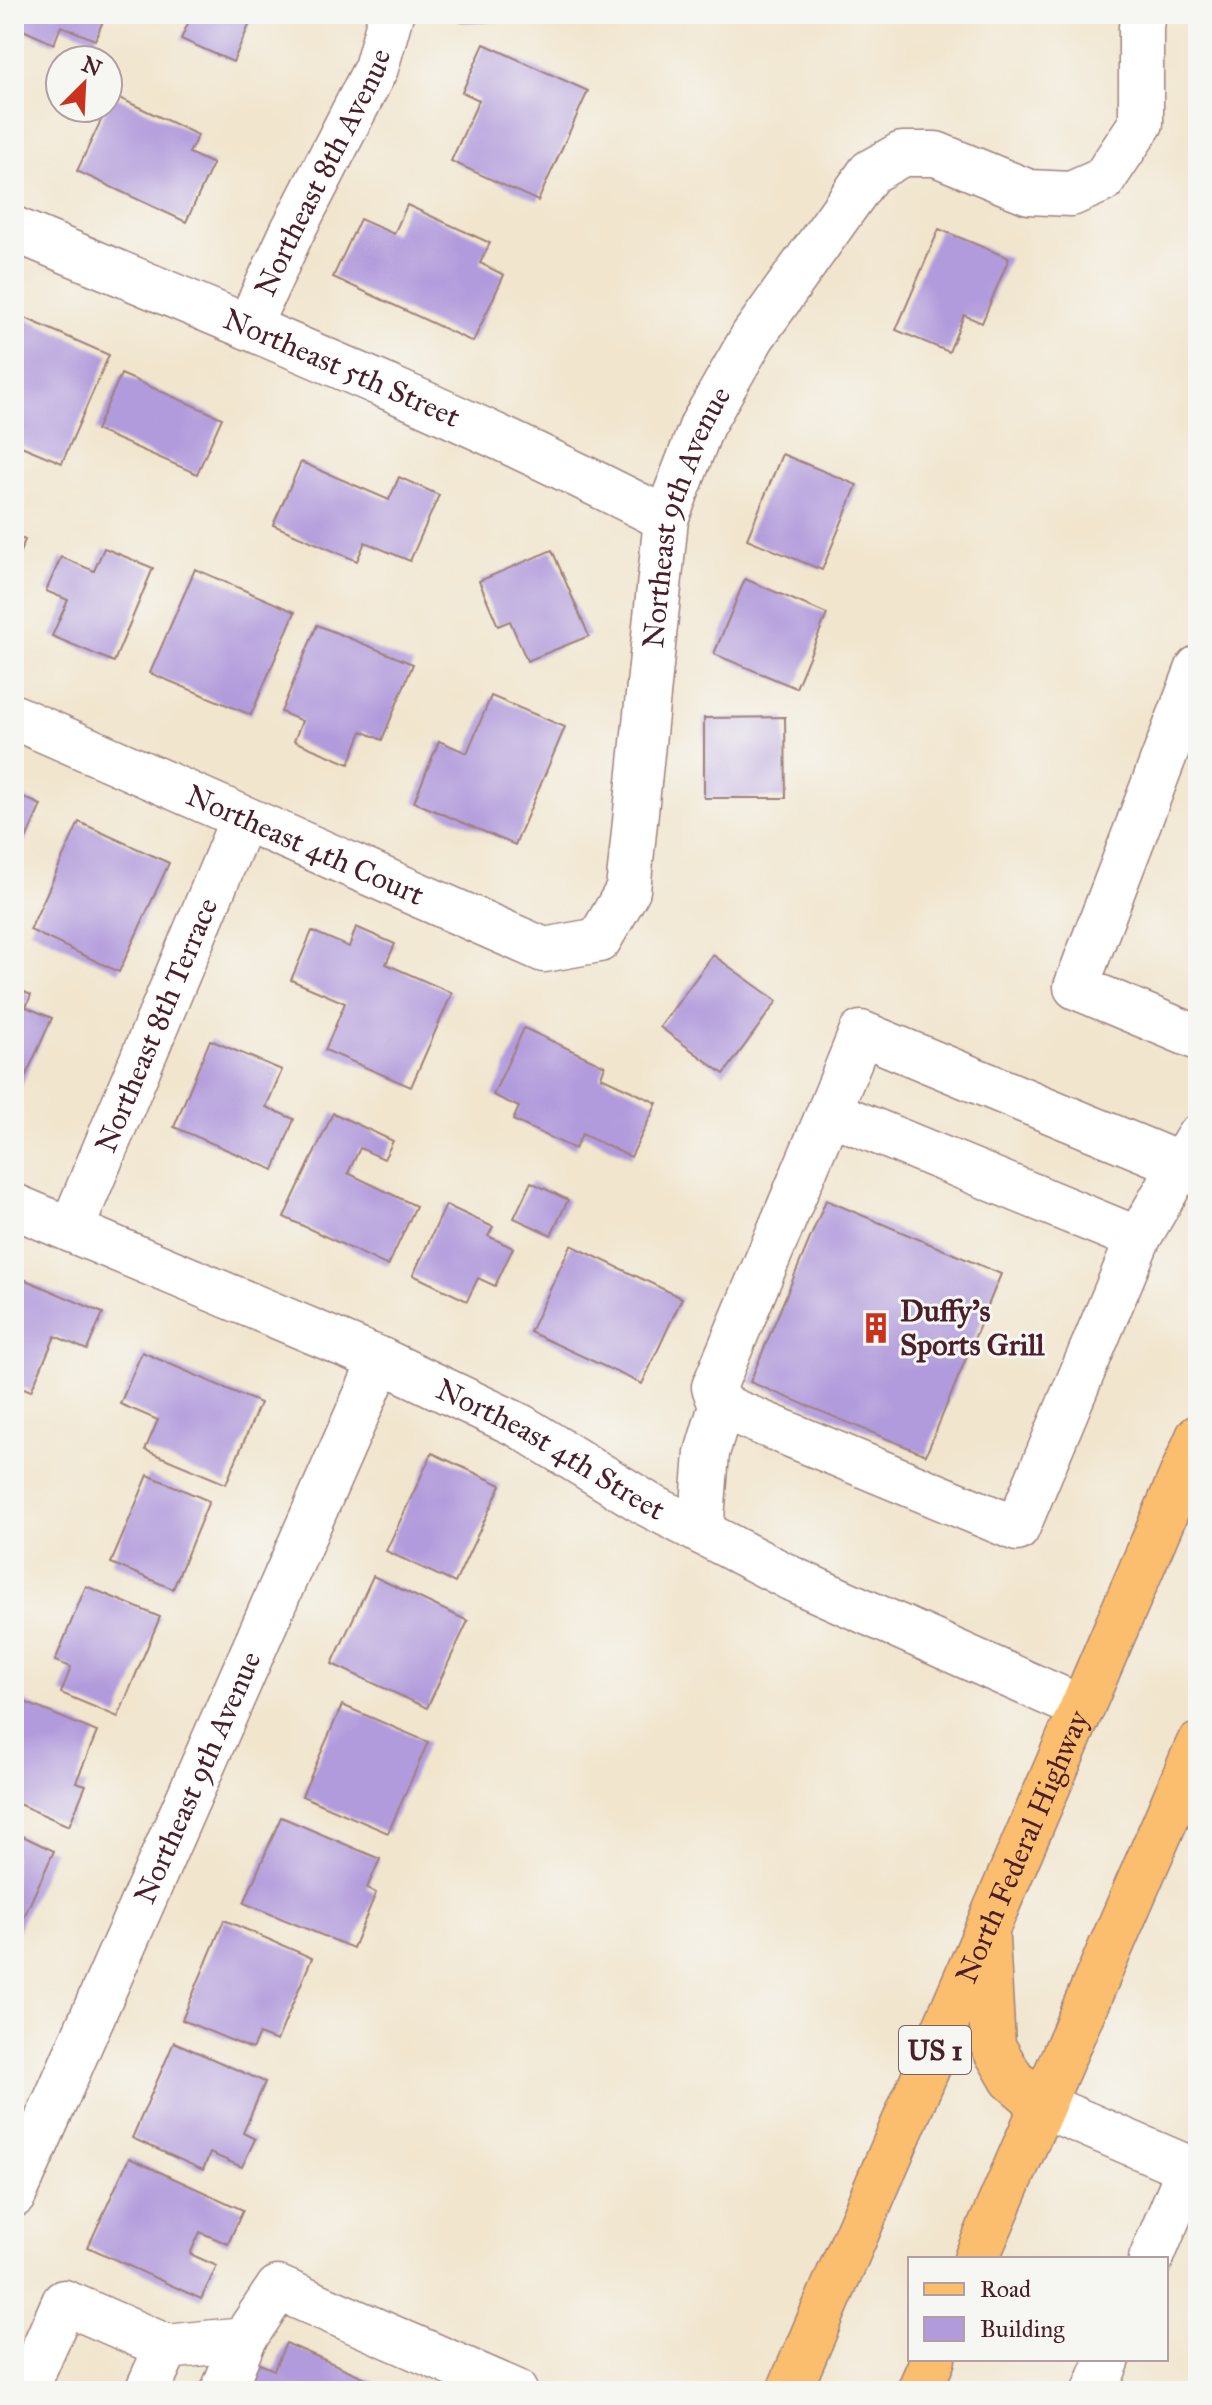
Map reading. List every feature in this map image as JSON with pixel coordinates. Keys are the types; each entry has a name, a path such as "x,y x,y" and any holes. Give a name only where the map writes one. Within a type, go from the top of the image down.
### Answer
{"main road":[{"name":"North Federal Highway","path":"789,2391 1198,1437"},
{"path":"977,2257 1198,1745"},
{"path":"987,1928 993,2046 1012,2079 1042,2105"},
{"path":"919,2391 932,2361"}],"street":[{"name":"Northeast 8th Avenue","path":"248,327 298,220 376,68 391,14"},
{"name":"Northeast 9th Avenue","path":"599,940 628,890 666,519 702,425 753,336 870,172 902,154 936,154 1029,192 1071,194 1103,180 1141,123 1143,14"},
{"name":"Northeast 5th Street","path":"14,229 248,327 566,468 666,519"},
{"path":"1198,668 1076,987 1198,1038"},
{"name":"Northeast 4th Court","path":"14,717 242,820 544,950 599,940"},
{"name":"Northeast 8th Terrace","path":"71,1230 242,820"},
{"path":"701,1532 707,1453 721,1406 714,1387 861,1033 1192,1159 1138,1239 1017,1529 721,1406"},
{"path":"829,1112 1138,1239"},
{"name":"Northeast 4th Street","path":"14,1206 381,1360 520,1426 647,1504 792,1579 1082,1708"},
{"name":"Northeast 9th Avenue","path":"14,2195 381,1360"},
{"path":"1042,2105 1125,2110 1195,2162 1152,2257"},
{"path":"223,2391 244,2339 278,2288 515,2391"},
{"path":"25,2391 64,2302 167,2347 244,2339"},
{"path":"147,2391 167,2347"},
{"path":"1095,2391 1107,2361"}],"building":[{"path":"14,14 106,14 95,40 61,26 54,44 14,26"},
{"path":"192,14 254,14 233,62 181,39"},
{"path":"460,14 599,14 599,19 461,22"},
{"path":"484,44 588,91 538,201 451,161 479,100 462,92"},
{"path":"124,100 198,135 189,153 213,164 186,222 77,171 99,124 124,124"},
{"path":"407,205 490,243 480,263 504,275 473,342 333,277 360,219 394,234"},
{"path":"939,229 1009,258 982,323 964,315 949,352 896,330"},
{"path":"14,313 109,355 62,463 14,443"},
{"path":"121,374 222,418 197,474 96,430"},
{"path":"782,454 857,485 822,570 747,539"},
{"path":"301,462 389,500 399,477 439,495 410,561 365,542 357,561 273,525"},
{"path":"14,535 25,540 14,566"},
{"path":"104,548 153,568 114,662 52,636 68,600 46,591 61,557 94,571"},
{"path":"552,550 589,636 527,661 510,621 498,626 479,581"},
{"path":"195,569 295,612 251,715 150,673"},
{"path":"745,579 827,614 796,688 714,654"},
{"path":"317,625 413,664 382,740 362,731 349,764 294,741 302,721 281,712"},
{"path":"491,696 565,727 515,845 414,802 439,741 467,753"},
{"path":"785,717 786,798 704,798 704,718"},
{"path":"14,793 41,805 14,867"},
{"path":"79,822 169,863 119,972 30,930"},
{"path":"356,927 395,944 386,964 452,993 411,1087 325,1050 345,1003 291,980 312,931 349,947"},
{"path":"713,955 777,1001 724,1074 660,1027"},
{"path":"14,987 31,995 26,1007 52,1018 14,1102"},
{"path":"524,1028 605,1066 601,1077 657,1103 631,1157 582,1134 575,1149 513,1120 519,1107 493,1095"},
{"path":"210,1040 282,1070 266,1107 294,1119 274,1170 174,1127"},
{"path":"333,1113 393,1141 384,1159 360,1148 348,1173 416,1206 388,1266 284,1217"},
{"path":"531,1182 568,1200 551,1235 514,1218"},
{"name":"Duffy's Sports Grill","path":"826,1200 1001,1274 926,1455 750,1382"},
{"path":"446,1205 493,1227 488,1236 513,1248 495,1286 478,1278 467,1301 413,1275"},
{"path":"571,1245 682,1298 642,1384 530,1332"},
{"path":"14,1275 103,1313 87,1350 55,1336 31,1391 14,1384"},
{"path":"142,1352 260,1403 226,1484 145,1450 158,1420 120,1404"},
{"path":"432,1453 501,1485 455,1583 386,1551"},
{"path":"148,1475 209,1501 173,1589 111,1563"},
{"path":"373,1576 468,1621 427,1708 332,1664"},
{"path":"86,1586 160,1617 118,1717 61,1693 71,1667 55,1661"},
{"path":"22,1701 97,1732 76,1782 86,1785 69,1826 14,1802 14,1720"},
{"path":"342,1705 428,1742 388,1833 302,1796"},
{"path":"281,1817 380,1859 367,1888 376,1893 353,1948 244,1903"},
{"path":"14,1832 54,1851 14,1939"},
{"path":"224,1920 312,1958 277,2041 259,2034 252,2049 182,2020"},
{"path":"174,2042 265,2082 243,2133 255,2139 242,2167 210,2153 203,2170 132,2138"},
{"path":"129,2158 243,2210 228,2244 200,2232 190,2254 217,2266 201,2299 88,2247"},
{"path":"286,2343 395,2391 242,2391 255,2362 274,2370"}],"place":[{"name":"Duffy's Sports Grill","path":"876,1328"}]}
